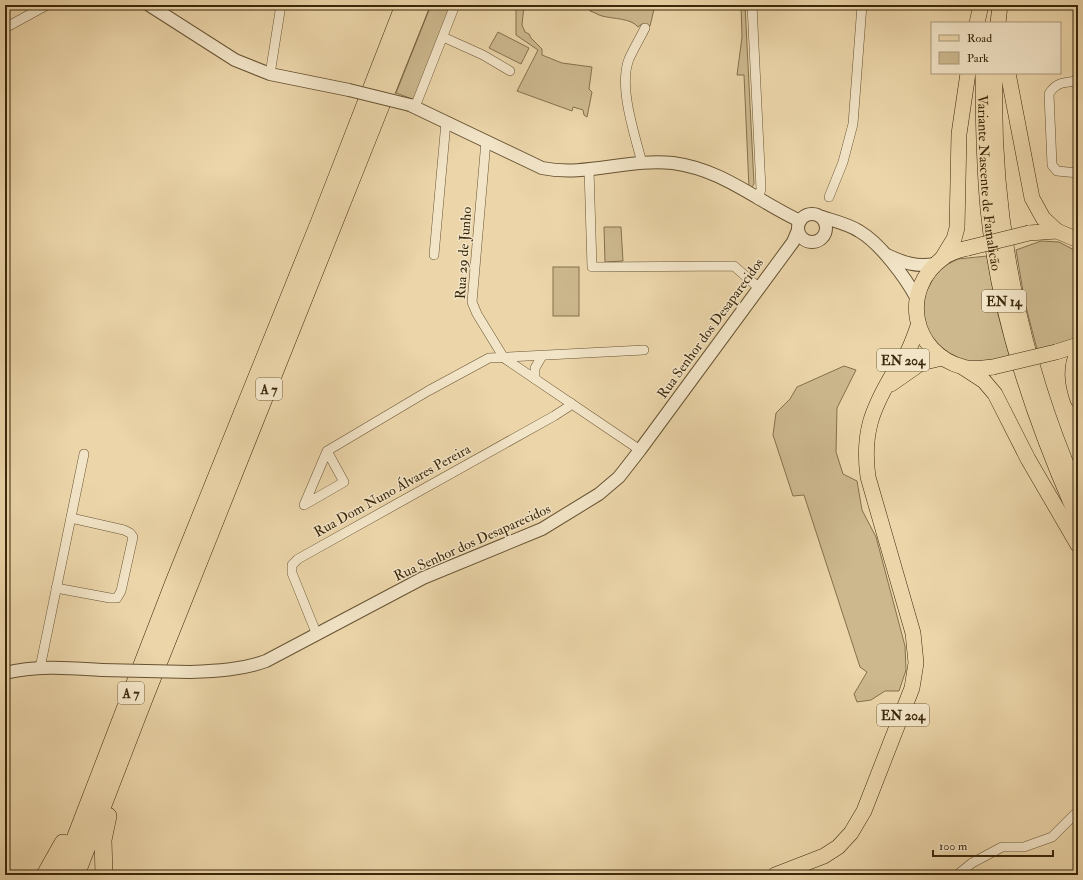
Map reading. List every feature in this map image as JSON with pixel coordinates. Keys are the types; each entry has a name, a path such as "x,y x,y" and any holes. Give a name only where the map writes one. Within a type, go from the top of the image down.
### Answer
{"highway":[{"name":"A 7","path":"61,875 174,582 319,223 404,5"},
{"name":"A 7","path":"76,875 421,5"},
{"name":"A 7","path":"104,875 103,840 115,791 116,772"},
{"path":"45,875 81,809 88,805"}],"main road":[{"path":"977,22 981,5"},
{"path":"985,22 986,5"},
{"path":"998,22 1000,5"},
{"path":"1004,5 1004,22"},
{"path":"939,261 951,246 957,228 959,134 968,74"},
{"name":"Variante Nascente de Famalicão","path":"983,74 983,144 988,211 1005,306 1033,407 1058,476 1078,518"},
{"name":"Variante Nascente de Famalicão","path":"994,74 993,116 996,173 1004,240 1013,288 1026,344 1040,394 1050,425 1078,492"},
{"path":"1008,74 1032,198 1043,218 1057,231 1078,240"},
{"path":"939,261 968,248 1029,233 1057,231"},
{"name":"EN 204","path":"775,875 792,873 831,852 844,840 857,823 900,720 915,675 916,649 913,633 868,477 866,464 866,442 868,427 873,411 895,370 908,352 918,326 917,299 922,282 939,261"},
{"path":"918,326 928,345 942,358"},
{"path":"964,368 993,367 1056,352 1078,345"},
{"path":"1078,351 1073,364 1072,374 1078,400"},
{"name":"EN 204","path":"883,392 902,375 921,363 942,358 964,368"},
{"path":"964,368 984,381 996,394 1028,459 1078,544"}],"street":[{"path":"5,28 47,5"},
{"path":"149,5 236,60 270,74 349,90 412,106 542,168 558,171 589,170 642,163 672,163 714,173 738,185 758,200 799,225 803,239 808,242 816,241 847,226"},
{"path":"270,74 281,5"},
{"path":"412,106 455,5"},
{"path":"752,5 761,189 758,200"},
{"path":"829,197 843,162 853,124 862,5"},
{"path":"642,163 629,106 626,87 626,71 629,59 645,28"},
{"path":"442,37 483,55 510,72"},
{"path":"1078,81 1062,82 1054,86 1049,94 1052,165 1057,171 1078,173"},
{"path":"434,255 446,122"},
{"name":"Rua 29 de Junho","path":"486,141 472,302 477,314 504,358"},
{"path":"589,170 592,266 734,266 759,288"},
{"path":"799,225 807,214 812,213 858,230 870,238 884,254 913,290 917,299"},
{"path":"822,217 827,226 823,237"},
{"name":"Rua Senhor dos Desaparecidos","path":"5,673 55,667 102,670 190,672 220,671 254,665 317,635 423,578 542,529 599,494 619,477 793,242 799,225"},
{"name":"Rua Senhor dos Desaparecidos","path":"780,258 808,242"},
{"path":"884,254 907,264 922,266 939,261"},
{"path":"327,452 344,482 304,505 327,452 402,406 489,358 644,350"},
{"path":"534,379 535,368 542,356"},
{"path":"504,358 640,450"},
{"name":"Rua Dom Nuno Álvares Pereira","path":"317,635 292,573 292,565 298,559 554,416 568,407 571,403"},
{"path":"40,668 84,454"},
{"path":"56,588 117,598 121,591 133,537 130,533 124,530 71,518"},
{"path":"956,875 972,863 1002,847 1024,847 1052,837 1078,811"}],"green space":[{"path":"431,5 452,5 415,100 396,93"},
{"path":"516,5 524,5 522,25 525,32 529,34 542,49 542,55 562,63 592,67 589,89 592,92 587,117 584,115 583,110 573,107 572,111 517,91 538,50 516,35"},
{"path":"588,5 655,5 650,26 642,24 638,27 626,20 602,16 590,11"},
{"path":"741,5 745,5 754,184 749,188 744,75 737,75 742,37"},
{"path":"498,32 529,48 521,64 489,48"},
{"path":"604,227 621,227 623,261 605,262"},
{"path":"1041,241 1059,242 1078,252 1078,337 1075,340 1038,353 1025,303 1016,250"},
{"path":"987,256 996,307 1010,358 973,362 963,360 940,350 925,327 923,311 925,294 938,269 958,259"},
{"path":"553,267 579,267 579,316 553,316"},
{"path":"844,366 856,370 837,408 836,452 843,474 857,481 862,510 876,537 905,646 906,670 899,691 885,691 871,700 857,702 854,694 867,672 860,667 804,495 793,496 773,435 776,413 790,399 797,387"}]}
